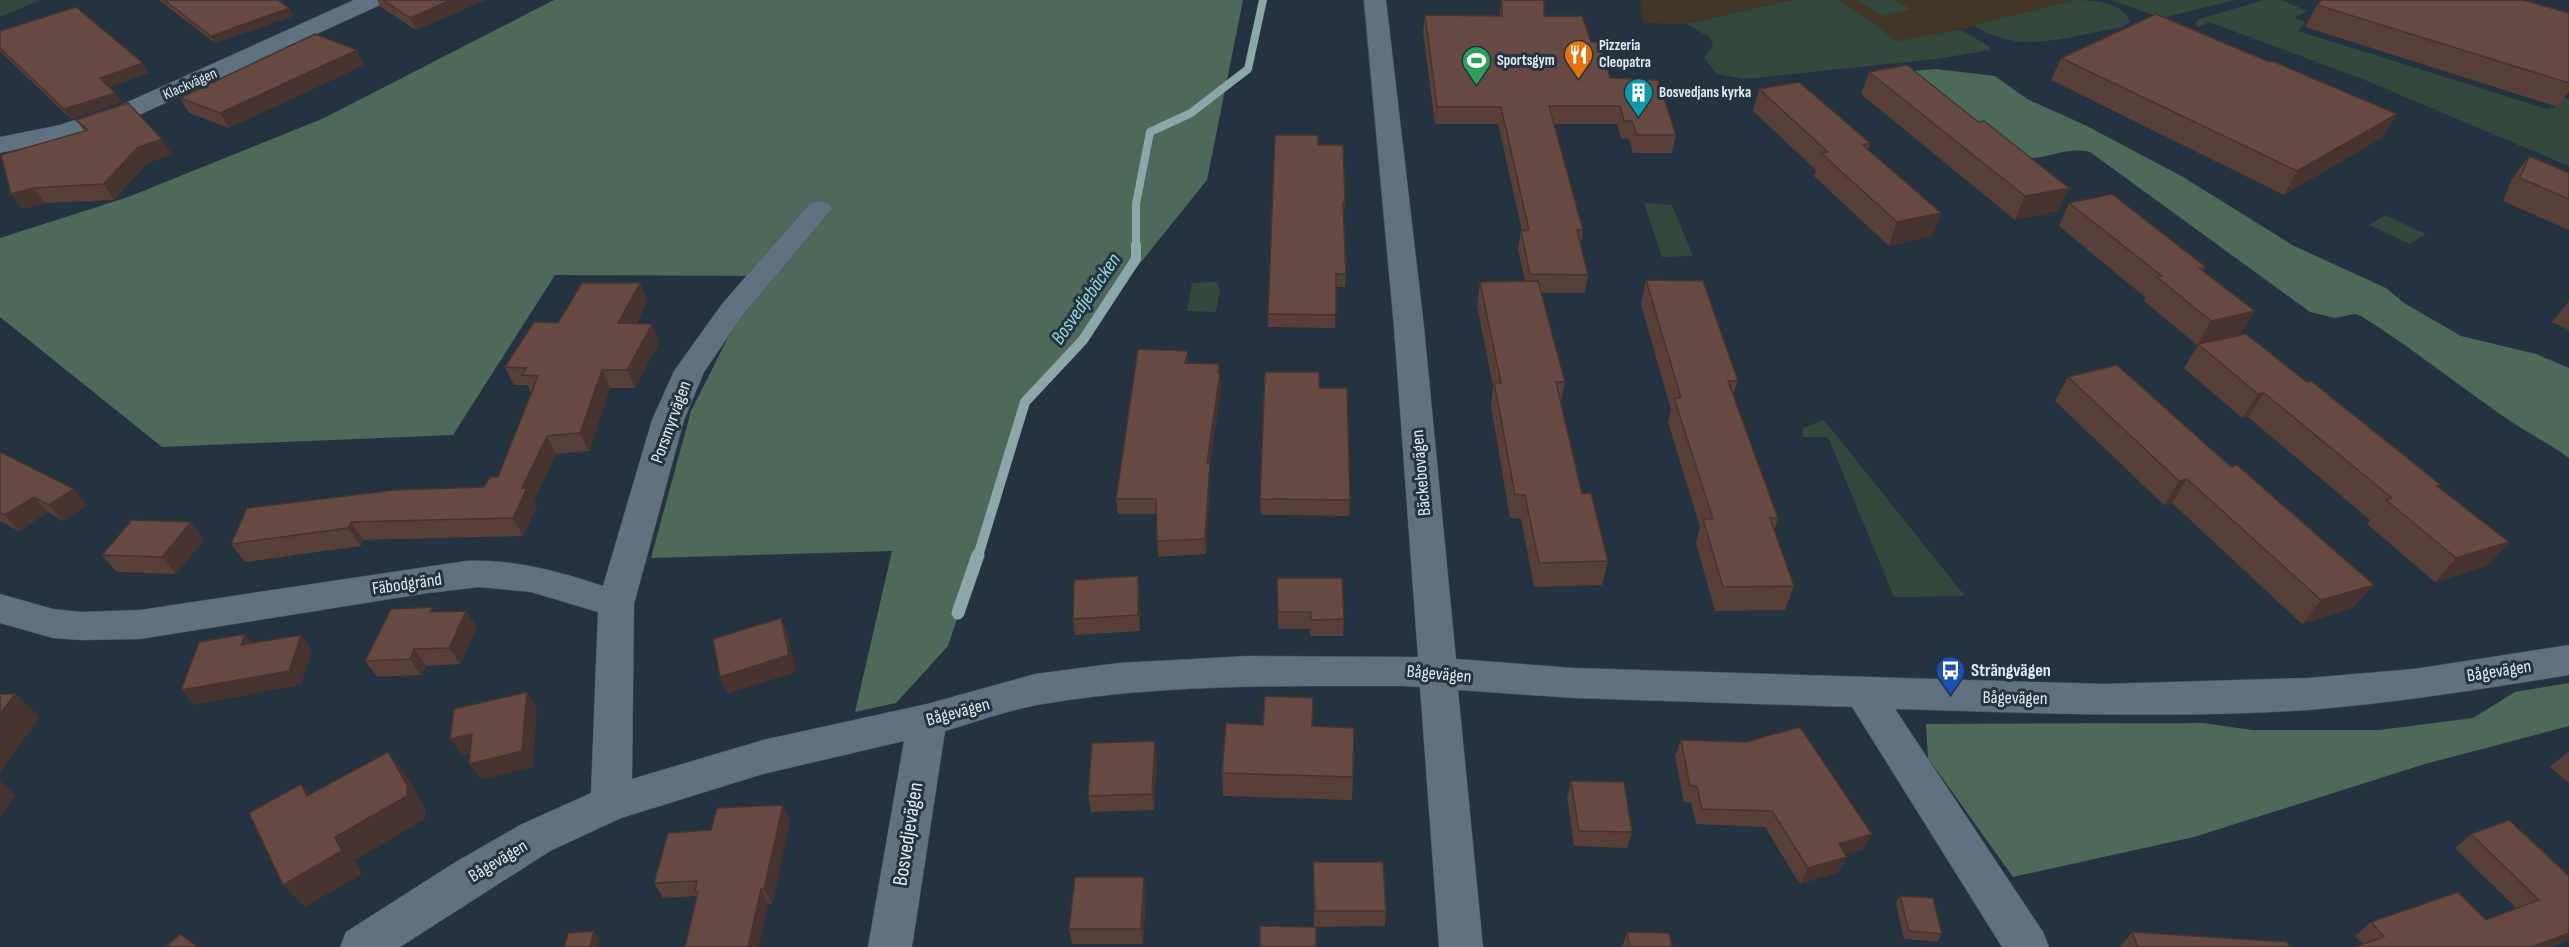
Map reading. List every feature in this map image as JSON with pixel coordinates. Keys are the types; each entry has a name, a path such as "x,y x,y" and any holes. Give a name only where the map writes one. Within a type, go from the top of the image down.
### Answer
{"street":[{"name":"Klackvägen","path":"0,145 66,131 130,110 372,0"},
{"name":"Bäckebovägen","path":"1376,0 1409,327 1461,947"},
{"name":"Porsmyrvägen","path":"616,604 668,420 689,371 732,310 819,209"},
{"name":"Fäbodgränd","path":"0,608 36,621 71,625 156,624 415,581 481,574 530,579 616,604"},
{"path":"612,803 616,604"},
{"name":"Bågevägen","path":"362,947 469,877 535,838 612,803 763,757 927,720 1035,690 1119,678 1248,671 1403,671 1527,681 1864,694 2104,700 2307,694 2414,684 2569,660"},
{"path":"1864,694 2027,947"},
{"name":"Bosvedjevägen","path":"890,947 927,720"}],"shaded area":[{"path":"1640,0 1792,0 1686,24 1643,23"},
{"path":"1840,0 2075,0 1961,30 1897,41"}],"green space":[{"path":"0,0 40,0 0,17"},
{"path":"554,0 1243,0 1207,180 1030,400 948,646 896,703 855,712 892,551 651,558 691,411 759,276 555,275 453,435 162,447 0,317 0,238 128,197 322,119"},
{"path":"1792,0 1840,0 1897,41 1961,30 1989,46 1990,50 1936,59 1744,79 1717,74 1704,58 1713,46 1710,37 1686,24"},
{"path":"1856,0 1895,0 1910,9 1883,16"},
{"path":"2075,0 2107,3 2121,10 2130,22 2123,27 2046,41 2027,42 1991,35 1974,25"},
{"path":"2111,0 2235,0 2162,18"},
{"path":"2264,0 2281,0 2307,11 2294,18 2305,22 2298,31 2547,109 2558,107 2563,98 2569,99 2569,166 2360,78 2209,22 2199,27 2195,25 2199,19"},
{"path":"1936,69 1995,76 2027,99 2085,125 2183,177 2294,246 2386,288 2404,303 2461,336 2536,354 2569,368 2569,458 2508,420 2414,351 2361,316 2355,314 2335,318 2310,312 2090,152 2073,151 2023,158 1910,71"},
{"path":"1644,203 1672,205 1693,256 1662,257"},
{"path":"2385,215 2426,234 2410,244 2369,225"},
{"path":"1217,282 1220,290 1216,312 1187,311 1192,283"},
{"path":"1824,420 1965,596 1894,597 1828,437 1803,437 1803,428"},
{"path":"2569,683 2569,726 2425,764 2194,837 2013,877 1928,758 1926,724 2203,723 2252,730 2379,730 2473,718 2515,692"}],"building":[{"path":"164,0 278,0 289,8 211,36"},
{"path":"383,0 451,0 410,18"},
{"path":"1502,0 1544,0 1544,16 1582,16 1591,42 1600,42 1610,78 1658,80 1676,135 1637,135 1632,121 1624,121 1620,106 1549,106 1583,230 1577,230 1588,275 1530,274 1521,231 1529,230 1501,107 1437,107 1425,15 1502,16"},
{"path":"2322,0 2523,0 2569,13 2569,83 2317,5"},
{"path":"76,7 143,63 100,78 115,93 64,109 0,48 0,31"},
{"path":"2156,14 2397,114 2297,171 2061,58"},
{"path":"315,34 357,50 220,113 180,98"},
{"path":"1907,65 1978,122 1984,121 2069,188 2025,196 1869,72"},
{"path":"1799,82 1870,143 1863,145 1941,213 1897,222 1821,153 1828,152 1759,89"},
{"path":"128,103 162,139 137,148 104,184 33,188 11,194 1,155 88,130 76,120"},
{"path":"1275,135 1318,135 1318,145 1343,145 1346,274 1336,274 1336,315 1268,314"},
{"path":"2529,156 2569,173 2569,199 2520,178"},
{"path":"2112,194 2206,267 2199,268 2255,311 2211,321 2157,277 2162,276 2069,203"},
{"path":"1646,280 1703,281 1738,381 1728,381 1778,518 1770,518 1794,586 1723,587 1703,519 1713,519 1674,398 1681,398"},
{"path":"1538,281 1565,382 1556,382 1582,494 1591,493 1608,561 1539,563 1525,495 1515,494 1494,382 1501,383 1480,282"},
{"path":"582,283 640,283 618,323 652,324 627,370 602,370 580,433 547,436 522,488 527,488 513,518 351,522 348,528 231,544 247,508 395,490 484,487 490,477 498,477 538,376 522,375 526,368 505,367 534,322 558,323"},
{"path":"2246,334 2307,382 2311,381 2441,485 2437,486 2509,542 2456,558 2386,500 2392,498 2264,393 2258,394 2198,344"},
{"path":"1138,349 1188,351 1185,363 1219,364 1218,373 1220,373 1207,463 1210,463 1205,539 1157,541 1156,499 1116,499"},
{"path":"2117,365 2231,467 2237,465 2374,585 2321,600 2187,479 2179,481 2068,377"},
{"path":"1265,372 1319,372 1319,388 1347,388 1350,500 1260,499"},
{"path":"0,452 74,489 49,505 34,497 5,515 0,513"},
{"path":"132,520 191,522 162,557 102,555"},
{"path":"1138,576 1138,615 1073,619 1074,580"},
{"path":"1277,578 1342,578 1344,619 1311,620 1311,612 1278,612"},
{"path":"433,607 430,612 466,611 449,648 414,649 410,659 365,661 391,609"},
{"path":"781,618 789,655 720,677 713,639"},
{"path":"245,634 241,645 301,635 289,671 181,690 199,642"},
{"path":"527,692 522,751 469,764 472,734 450,739 454,709"},
{"path":"0,694 15,694 0,714"},
{"path":"1265,696 1313,698 1312,726 1354,728 1353,777 1222,773 1226,723 1263,725"},
{"path":"1800,727 1872,834 1839,844 1847,857 1808,868 1772,811 1702,809 1697,786 1690,786 1681,740 1746,742"},
{"path":"1155,741 1152,794 1088,796 1092,743"},
{"path":"388,752 407,785 407,796 335,837 342,851 283,885 249,813 301,784 307,796"},
{"path":"1571,781 1624,782 1632,832 1579,831"},
{"path":"783,805 748,947 685,947 698,892 695,892 697,881 654,883 668,833 711,830 717,808"},
{"path":"2509,820 2569,876 2569,933 2531,947 2355,947 2384,937 2371,922 2458,892 2486,920 2539,900 2471,834"},
{"path":"1313,862 1383,862 1386,911 1315,911"},
{"path":"1075,877 1144,877 1141,929 1069,929"},
{"path":"1900,896 1933,898 1942,934 1909,931"},
{"path":"1260,926 1316,927 1316,947 1260,947"},
{"path":"594,931 590,947 564,947 568,933"},
{"path":"1627,932 1669,933 1672,947 1630,947"},
{"path":"2132,932 2287,942 2289,947 2138,947"},
{"path":"180,934 198,947 166,947"}],"waterway":[{"name":"Bosvedjebäcken","path":"978,556 1025,402 1083,340 1136,259 1136,204 1150,132 1191,113 1248,69 1263,0"},
{"name":"Bosvedjebäcken","path":"958,613 978,555"}],"place":[{"name":"Pizzeria Cleopatra","path":"1578,80"},
{"name":"Sportsgym","path":"1476,86"},
{"name":"Bosvedjans kyrka","path":"1638,118"},
{"name":"Strängvägen","path":"1950,696"}]}
